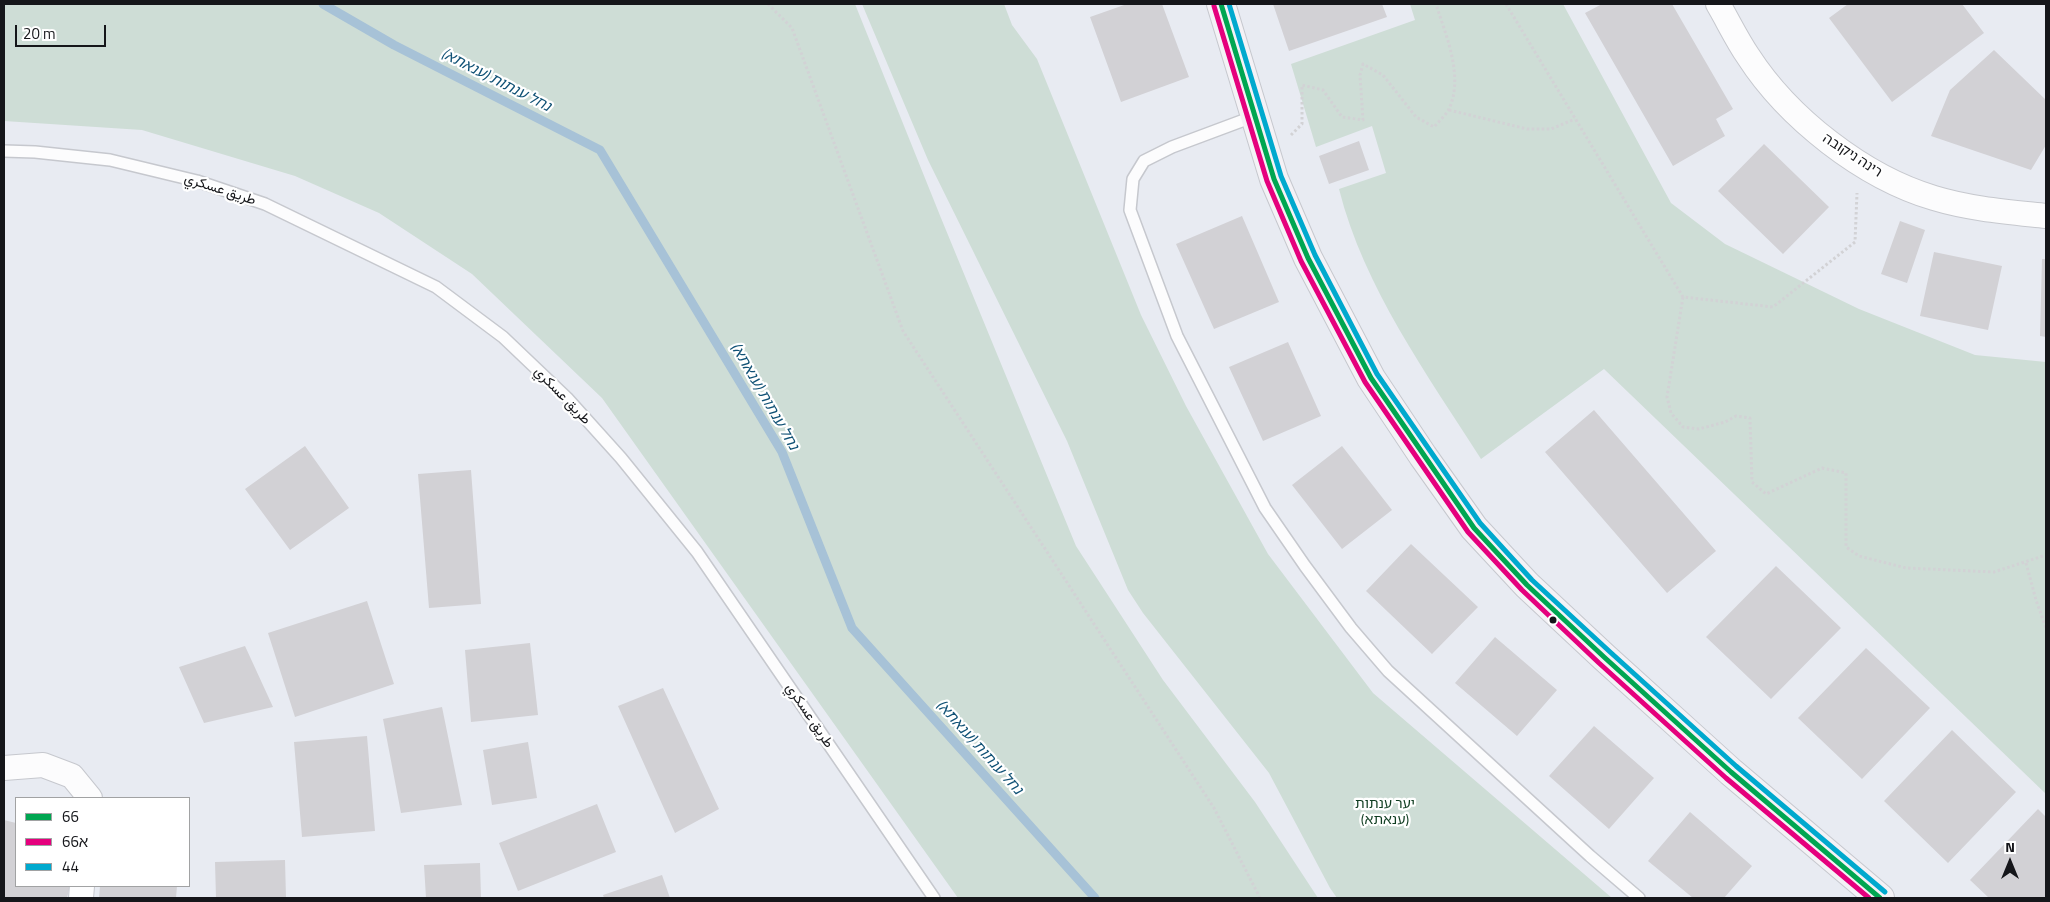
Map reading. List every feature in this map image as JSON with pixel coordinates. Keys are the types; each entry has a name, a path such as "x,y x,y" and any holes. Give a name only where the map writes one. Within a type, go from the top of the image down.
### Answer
{"street":[{"path":"1221,4 1274,179 1308,258 1371,378 1474,528 1526,585 1724,766 1880,898"},
{"name":"רינה ניקובה","path":"1718,4 1748,57 1776,92 1806,124 1841,152 1885,177 1934,198 1989,210 2046,216"},
{"path":"4,768 43,765 72,776 89,797"}],"lane":[{"path":"1255,116 1172,147 1144,161 1133,179 1130,210 1177,336 1265,508 1304,566 1351,628 1388,672 1590,856 1640,898"},
{"name":"طريق عسكري","path":"4,151 35,152 110,160 197,181 265,204 436,287 503,337 567,398 621,458 696,552 934,898"}],"path":[{"path":"768,4 792,28 902,331 1214,808 1260,898"},
{"path":"1268,159 1302,124 1302,85 1323,90 1342,117 1362,120 1360,76 1362,64 1383,76 1416,117 1434,127 1449,110 1456,87 1451,55 1436,4"},
{"path":"1506,4 1683,298 1667,397 1671,413 1683,427 1699,429 1725,422 1736,416 1750,418 1752,482 1766,494 1822,468 1846,473 1846,547 1859,556 1906,568 1994,572 2046,555"},
{"path":"1449,110 1527,129 1551,129 1576,119"},
{"path":"1683,298 1773,307 1855,242 1858,162"},
{"path":"2026,563 2046,628"}],"green space":[{"path":"4,4 855,4 1076,546 1163,680 1255,802 1318,898 958,898 602,398 472,274 379,213 295,176 142,130 4,121"},
{"name":"יער ענתות (ענאתא)","path":"862,4 1004,4 1012,25 1037,59 1141,315 1186,406 1268,554 1373,693 1612,898 1337,898 1269,773 1143,613 1128,590 1067,441 928,160"},
{"path":"1410,4 1563,4 1671,203 1725,244 1859,309 1975,355 2046,362 2046,794 1604,369 1481,459 1399,329 1364,261 1350,226 1339,189 1386,173 1372,126 1316,147 1291,64 1415,20"}],"building":[{"path":"1127,4 1162,4 1189,77 1121,102 1090,17"},
{"path":"1273,4 1382,4 1387,17 1289,51"},
{"path":"1602,4 1672,4 1733,109 1716,119 1725,136 1673,166 1585,13"},
{"path":"1848,4 1962,4 1984,33 1892,102 1829,18"},
{"path":"1994,50 2046,100 2046,145 2031,170 1931,136 1950,90"},
{"path":"1359,141 1369,170 1329,184 1319,156"},
{"path":"1764,144 1829,207 1783,254 1718,191"},
{"path":"1242,216 1279,302 1214,329 1176,244"},
{"path":"1900,221 1925,230 1907,283 1881,274"},
{"path":"1934,252 2002,266 1988,330 1920,316"},
{"path":"2042,259 2046,259 2046,337 2040,336"},
{"path":"1288,342 1321,416 1263,441 1229,367"},
{"path":"1594,410 1716,551 1667,593 1545,452"},
{"path":"305,446 349,508 290,550 245,489"},
{"path":"1342,446 1392,510 1342,549 1292,485"},
{"path":"471,470 481,604 429,608 418,474"},
{"path":"1411,544 1478,607 1432,654 1366,591"},
{"path":"1776,566 1841,628 1771,699 1706,637"},
{"path":"367,601 394,684 295,717 268,633"},
{"path":"1495,637 1557,690 1517,736 1455,683"},
{"path":"530,643 538,715 471,722 465,650"},
{"path":"245,646 273,707 204,723 179,667"},
{"path":"1866,648 1930,708 1862,779 1798,718"},
{"path":"663,688 719,809 675,833 618,706"},
{"path":"442,707 462,805 401,813 383,719"},
{"path":"1594,726 1654,778 1609,829 1549,776"},
{"path":"1952,730 2016,792 1948,863 1884,801"},
{"path":"367,736 375,831 302,837 294,742"},
{"path":"528,742 537,798 492,805 483,750"},
{"path":"597,804 616,852 518,891 499,843"},
{"path":"2038,809 2046,817 2046,898 1989,898 1970,880"},
{"path":"1690,812 1752,866 1724,898 1693,898 1648,861"},
{"path":"4,820 15,823 15,887 70,887 67,898 4,898"},
{"path":"285,860 286,898 216,898 215,862"},
{"path":"480,863 481,898 426,898 424,865"},
{"path":"662,875 670,898 604,898 603,895"},
{"path":"100,887 177,887 176,898 99,898"}],"waterway":[{"name":"נחל ענתות (ענאתא)","path":"323,4 394,45 600,150 782,452 852,628 1095,898"}],"transit line":[{"name":"66","path":"1221,4 1274,179 1308,258 1371,378 1474,528 1527,585 1604,657 1731,772 1880,898"},
{"name":"44","path":"1229,4 1281,176 1315,255 1377,374 1480,523 1532,580 1609,651 1736,766 1885,892"},
{"name":"66א","path":"1214,6 1267,181 1301,261 1365,382 1468,532 1522,590 1599,663 1726,778 1869,898"}]}
